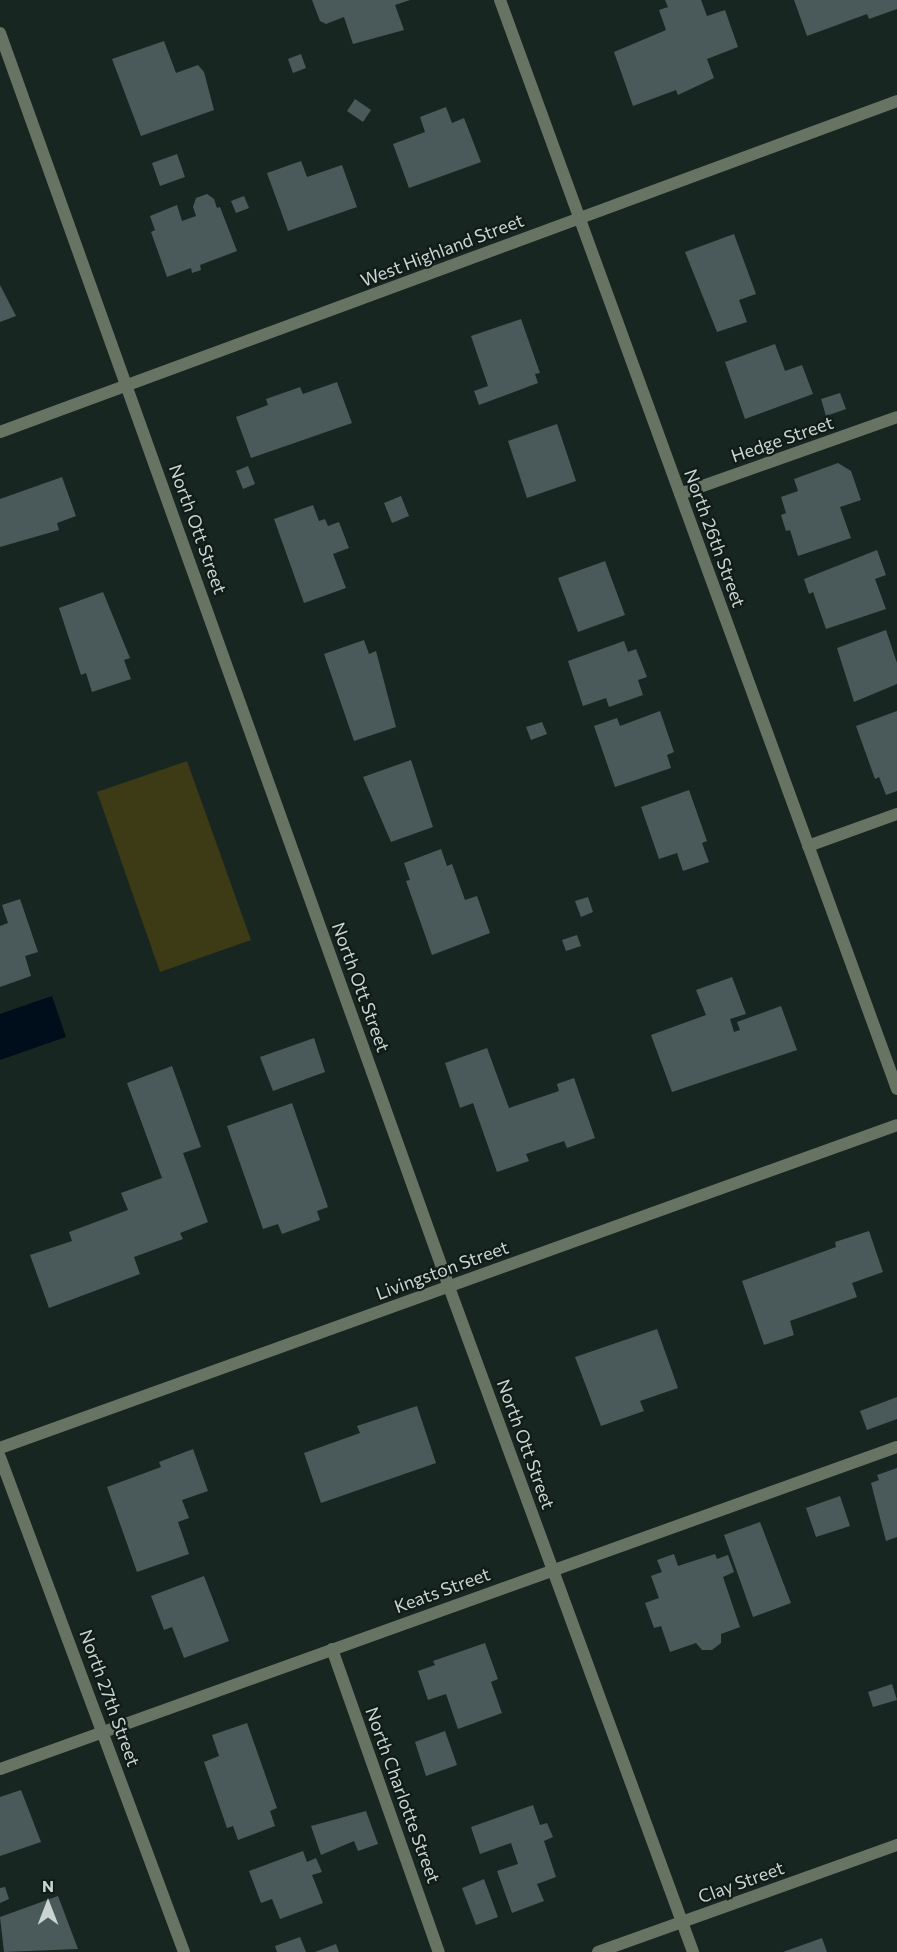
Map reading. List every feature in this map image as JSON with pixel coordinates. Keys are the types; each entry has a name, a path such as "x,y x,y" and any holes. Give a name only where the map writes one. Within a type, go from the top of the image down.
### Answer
{"street":[{"name":"North 26th Street","path":"500,0 897,1089"},
{"name":"North Ott Street","path":"0,33 449,1287 693,1952"},
{"name":"West Highland Street","path":"0,432 128,387 897,101"},
{"name":"Hedge Street","path":"680,494 897,417"},
{"path":"808,846 897,814"},
{"name":"Livingston Street","path":"0,1448 897,1125"},
{"name":"Keats Street","path":"0,1769 897,1447"},
{"name":"North 27th Street","path":"0,1457 184,1952"},
{"name":"North Charlotte Street","path":"332,1649 439,1952"},
{"name":"Clay Street","path":"598,1952 897,1845"}],"shaded area":[{"path":"187,761 251,940 160,972 97,792"}],"water":[{"path":"52,996 66,1037 0,1060 0,1014"}],"building":[{"path":"312,0 410,0 395,5 404,30 353,44 344,17 326,24 320,21"},
{"path":"665,0 701,0 707,16 725,10 738,47 707,59 714,78 678,95 676,90 633,106 614,52 666,30 659,10 668,7"},
{"path":"794,0 897,0 897,9 869,19 867,14 807,36"},
{"path":"164,41 176,73 198,65 204,72 214,110 141,136 112,59"},
{"path":"301,54 306,68 293,73 288,59"},
{"path":"355,99 371,110 363,122 347,111"},
{"path":"446,107 452,123 464,118 481,162 409,188 393,144 425,132 420,117"},
{"path":"177,154 185,177 160,186 152,163"},
{"path":"301,161 307,177 342,165 357,207 288,231 267,173"},
{"path":"207,194 214,199 217,208 220,207 237,251 200,265 201,270 192,273 191,268 167,277 151,232 155,230 150,216 177,205 182,221 196,216 193,207 196,198"},
{"path":"244,196 249,208 236,213 231,201"},
{"path":"734,234 756,294 739,300 747,322 717,332 685,252"},
{"path":"0,285 16,316 0,322"},
{"path":"521,319 540,373 535,374 538,383 479,405 474,391 488,386 471,336"},
{"path":"775,344 785,371 802,365 813,394 745,419 725,362"},
{"path":"337,382 352,423 251,458 236,417 268,405 266,399 300,387 303,394"},
{"path":"840,393 846,409 826,416 821,399"},
{"path":"557,424 576,481 527,498 508,441"},
{"path":"838,463 851,471 861,500 840,507 851,538 798,556 790,530 786,531 781,515 786,513 781,497 798,491 794,479"},
{"path":"248,466 255,484 243,489 236,471"},
{"path":"62,477 76,516 57,523 59,530 0,547 0,499"},
{"path":"401,496 409,516 392,523 384,503"},
{"path":"313,505 319,521 325,519 328,526 339,522 349,548 333,554 346,588 304,603 274,519"},
{"path":"877,550 886,575 875,579 886,609 826,629 813,592 809,594 804,579"},
{"path":"605,561 625,615 578,632 558,578"},
{"path":"103,592 130,658 124,660 131,679 92,692 86,673 81,675 59,608"},
{"path":"886,630 897,663 897,684 854,702 837,648"},
{"path":"364,640 369,654 376,651 396,727 354,741 324,654"},
{"path":"624,641 628,652 636,649 647,677 638,680 643,695 609,707 606,698 583,706 568,661"},
{"path":"660,711 674,752 667,755 671,768 615,787 594,726 617,718 620,726"},
{"path":"897,711 897,791 886,795 879,777 875,779 856,726"},
{"path":"542,722 547,734 531,740 526,727"},
{"path":"411,760 433,827 391,842 363,777"},
{"path":"689,790 707,841 702,843 709,862 683,871 677,853 659,859 641,807"},
{"path":"441,849 447,866 452,864 465,900 477,896 490,933 432,955 406,881 410,880 404,863"},
{"path":"588,897 593,912 581,917 575,901"},
{"path":"20,899 38,952 25,956 31,976 0,987 0,926 8,923 2,905"},
{"path":"577,935 581,946 566,951 562,940"},
{"path":"732,977 746,1014 730,1019 734,1032 740,1030 737,1022 781,1006 797,1050 672,1092 651,1035 706,1015 696,990"},
{"path":"314,1038 325,1072 273,1091 260,1057"},
{"path":"487,1048 509,1108 559,1091 557,1084 574,1078 595,1138 567,1148 564,1141 526,1154 529,1161 497,1172 473,1103 460,1108 445,1063"},
{"path":"172,1066 201,1147 183,1153 208,1222 180,1233 183,1239 134,1257 140,1274 49,1308 30,1255 72,1241 69,1232 128,1210 121,1193 162,1178 127,1083"},
{"path":"292,1103 328,1207 317,1211 320,1220 282,1234 278,1224 263,1229 227,1126"},
{"path":"869,1231 883,1272 852,1283 857,1297 790,1321 794,1335 764,1345 742,1281 836,1247 835,1242"},
{"path":"657,1329 678,1388 640,1401 644,1411 601,1426 575,1357"},
{"path":"897,1397 897,1419 867,1430 860,1411"},
{"path":"417,1406 436,1463 321,1503 304,1453 360,1433 357,1426"},
{"path":"193,1449 208,1491 182,1500 189,1518 178,1522 189,1554 137,1572 107,1487 161,1467 159,1462"},
{"path":"897,1468 897,1537 886,1541 871,1483 879,1480 877,1475"},
{"path":"840,1496 850,1526 816,1537 806,1508"},
{"path":"760,1522 791,1603 753,1617 724,1535"},
{"path":"674,1554 678,1566 715,1554 717,1559 728,1555 734,1572 723,1577 740,1627 721,1634 721,1643 712,1650 702,1650 696,1643 670,1652 661,1626 654,1628 645,1603 659,1598 651,1576 662,1572 657,1560"},
{"path":"204,1576 229,1641 184,1658 172,1627 164,1630 151,1596"},
{"path":"485,1643 498,1679 491,1682 502,1713 458,1729 446,1694 428,1700 418,1671 435,1665 433,1661"},
{"path":"892,1684 897,1700 873,1707 868,1692"},
{"path":"247,1723 277,1808 270,1811 275,1826 238,1840 233,1826 227,1828 204,1762 219,1756 212,1735"},
{"path":"445,1731 457,1765 426,1776 415,1742"},
{"path":"21,1790 41,1842 0,1856 0,1797"},
{"path":"533,1805 540,1825 547,1823 553,1837 544,1841 556,1877 537,1884 544,1901 512,1913 497,1871 518,1864 511,1843 480,1854 471,1827"},
{"path":"366,1811 378,1844 358,1851 354,1841 321,1855 311,1826"},
{"path":"303,1851 307,1862 316,1858 322,1872 312,1875 323,1903 280,1919 272,1899 261,1903 249,1871"},
{"path":"484,1879 498,1917 476,1925 462,1888"},
{"path":"5,1887 9,1899 0,1903 0,1888"},
{"path":"58,1896 78,1949 4,1952 0,1917"},
{"path":"300,1937 306,1952 277,1952 275,1946"},
{"path":"822,1938 827,1952 783,1952"},
{"path":"336,1944 339,1952 315,1952"}]}
